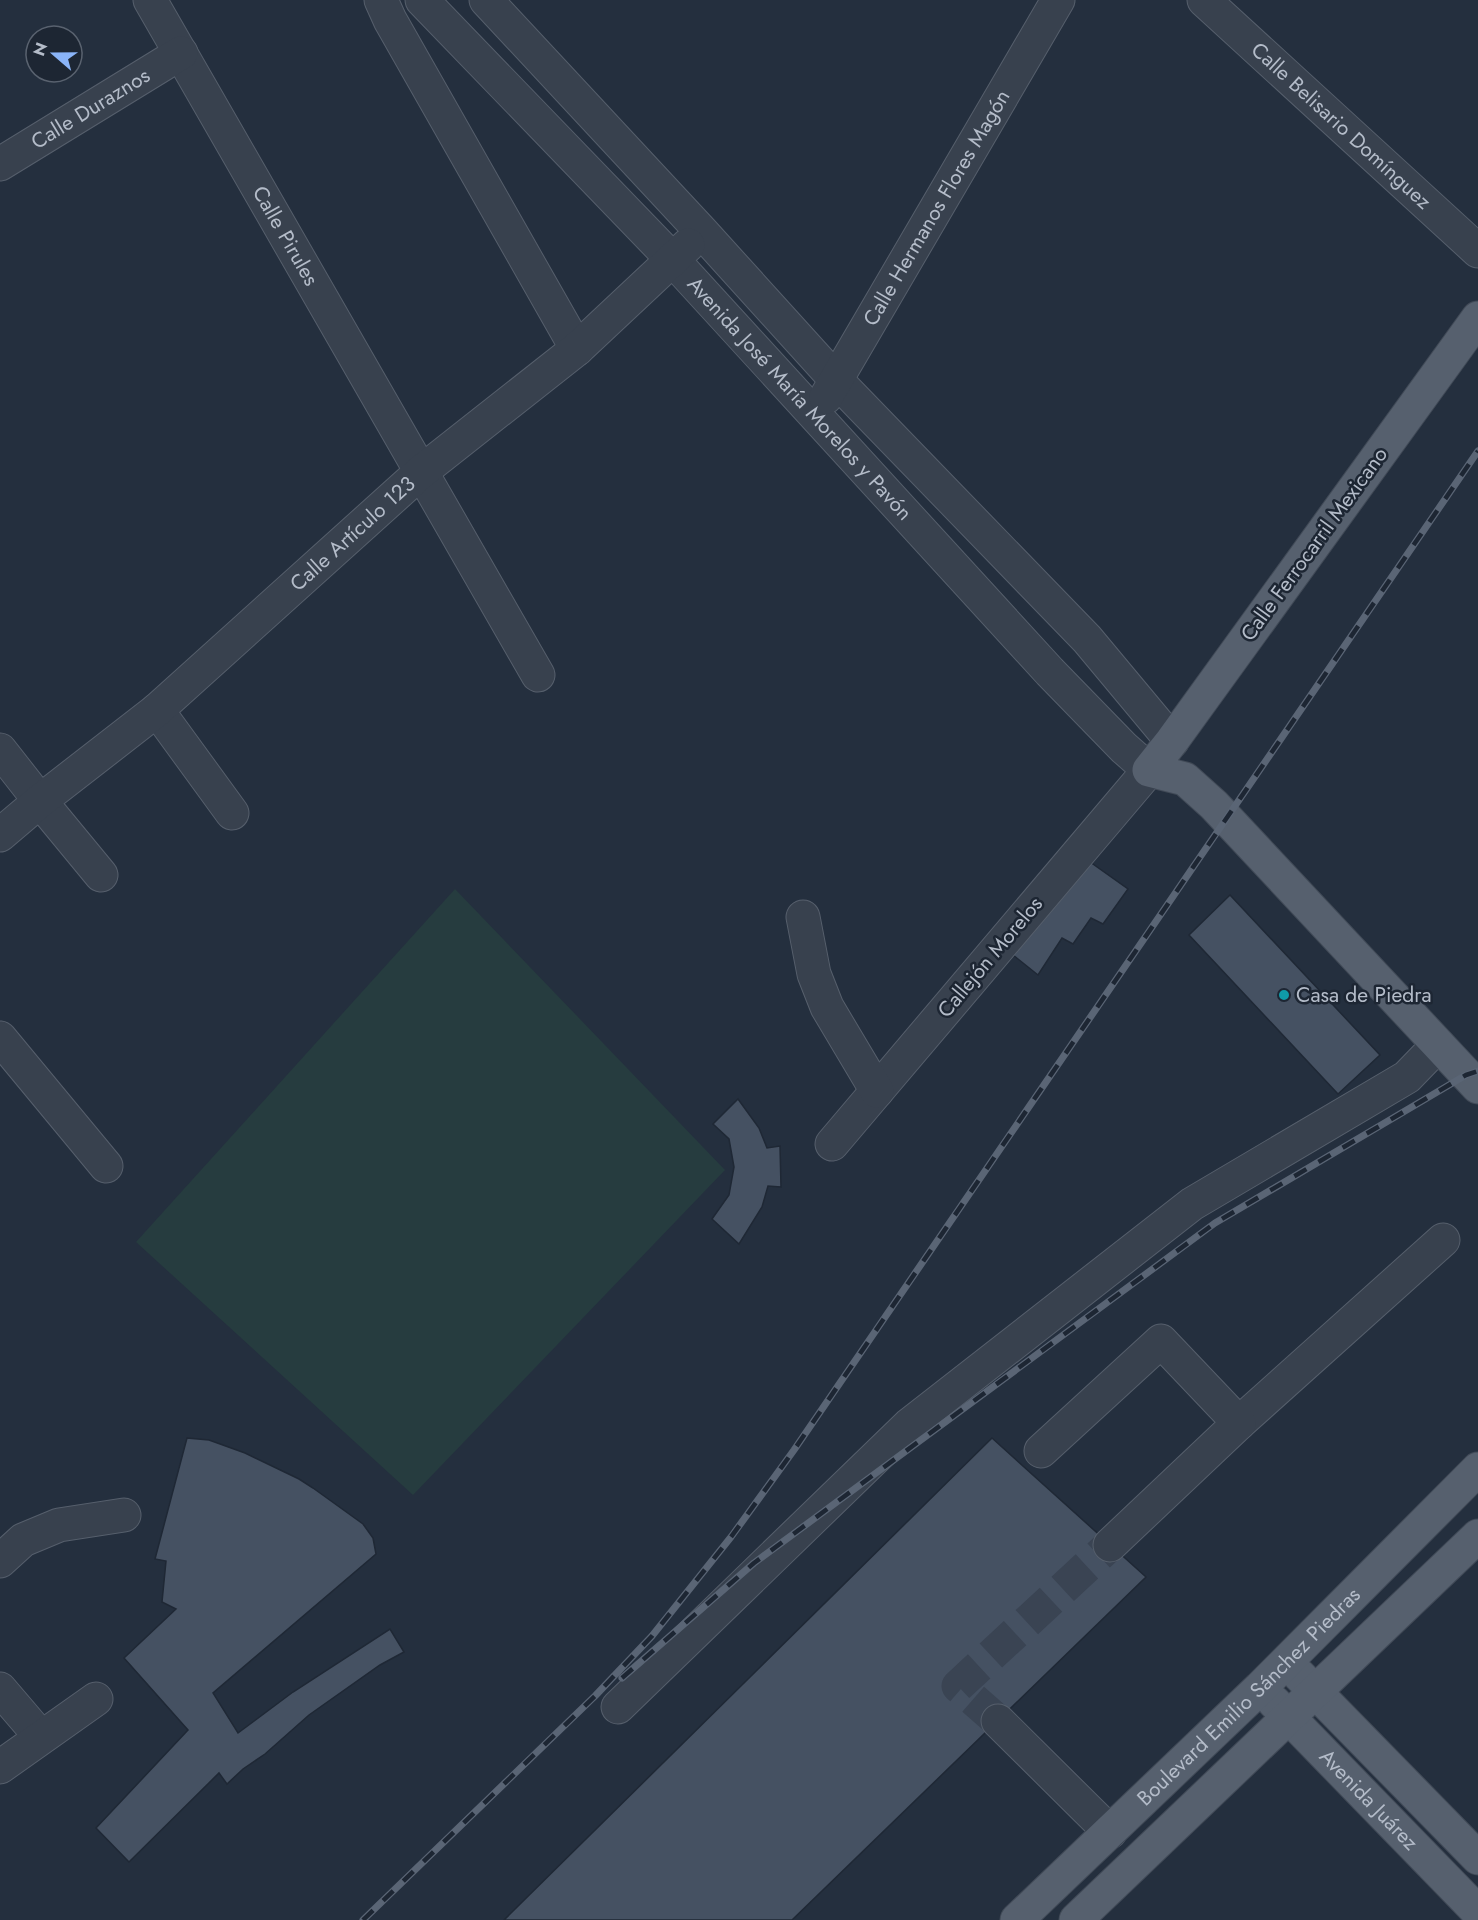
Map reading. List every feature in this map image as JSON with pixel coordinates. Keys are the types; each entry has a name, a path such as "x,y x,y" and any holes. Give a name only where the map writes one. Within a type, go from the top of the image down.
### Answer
{"main road":[{"name":"Calle Ferrocarril Mexicano","path":"1149,770 1478,318"},
{"name":"Avenida José María Morelos y Pavón","path":"1172,741 1185,779"},
{"name":"Avenida José María Morelos y Pavón","path":"1149,770 1185,779 1214,805 1478,1087"},
{"name":"Boulevard Emilio Sánchez Piedras","path":"1017,1920 1260,1688 1478,1468"},
{"name":"Boulevard Emilio Sánchez Piedras","path":"1076,1920 1478,1536"},
{"name":"Avenida Juárez","path":"1286,1661 1478,1858"},
{"name":"Avenida Juárez","path":"1260,1688 1478,1912"},
{"path":"1454,1888 1478,1865"}],"street":[{"name":"Calle Pirules","path":"150,0 538,675"},
{"path":"381,0 390,20 577,349"},
{"name":"Avenida José María Morelos y Pavón","path":"422,0 673,260 1050,672 1124,748 1149,770"},
{"name":"Avenida José María Morelos y Pavón","path":"486,0 837,381 1087,639 1172,741"},
{"name":"Calle Hermanos Flores Magón","path":"814,415 837,381 1058,0"},
{"name":"Calle Belisario Domínguez","path":"1204,0 1478,251"},
{"name":"Calle Duraznos","path":"0,164 181,53"},
{"name":"Calle Artículo 123","path":"0,835 39,801 157,710 421,472 577,349 702,232"},
{"path":"1050,672 1087,639"},
{"path":"157,710 232,813"},
{"path":"0,750 101,875"},
{"name":"Callejón Morelos","path":"832,1144 1149,770"},
{"path":"803,917 814,974 827,1006 877,1091"},
{"path":"0,1038 106,1166"},
{"path":"618,1707 909,1425 1192,1204 1407,1077 1438,1045"},
{"path":"1110,1545 1239,1423 1443,1240"},
{"path":"1041,1451 1161,1341 1239,1423"},
{"path":"0,1561 23,1540 58,1525 124,1515"},
{"path":"0,1689 41,1737"},
{"path":"0,1767 96,1699"},
{"path":"998,1721 1110,1832"}],"green space":[{"path":"455,889 725,1170 413,1495 136,1242"}],"building":[{"path":"1083,857 1128,889 1103,924 1091,918 1073,944 1062,938 1038,975 1013,955"},
{"name":"Casa de Piedra","path":"1230,895 1380,1055 1338,1094 1189,935"},
{"path":"738,1099 759,1128 767,1148 780,1146 781,1187 768,1186 762,1207 739,1244 712,1219 729,1195 734,1167 729,1139 713,1124"},
{"path":"187,1438 209,1440 245,1453 299,1479 363,1524 373,1538 376,1554 213,1693 238,1733 293,1692 390,1629 404,1652 380,1665 309,1715 227,1784 219,1773 129,1862 96,1828 188,1730 124,1658 176,1609 162,1602 166,1561 155,1559"},
{"path":"992,1438 1146,1577 792,1920 504,1920"}],"tunnel":[{"path":"998,1721 958,1686 1110,1545"}],"railway":[{"path":"363,1920 595,1696 652,1636 731,1537 794,1450 1478,451"},
{"path":"622,1678 754,1563 1215,1223 1466,1075 1478,1071"}],"place":[{"name":"Casa de Piedra","path":"1284,995"}]}
